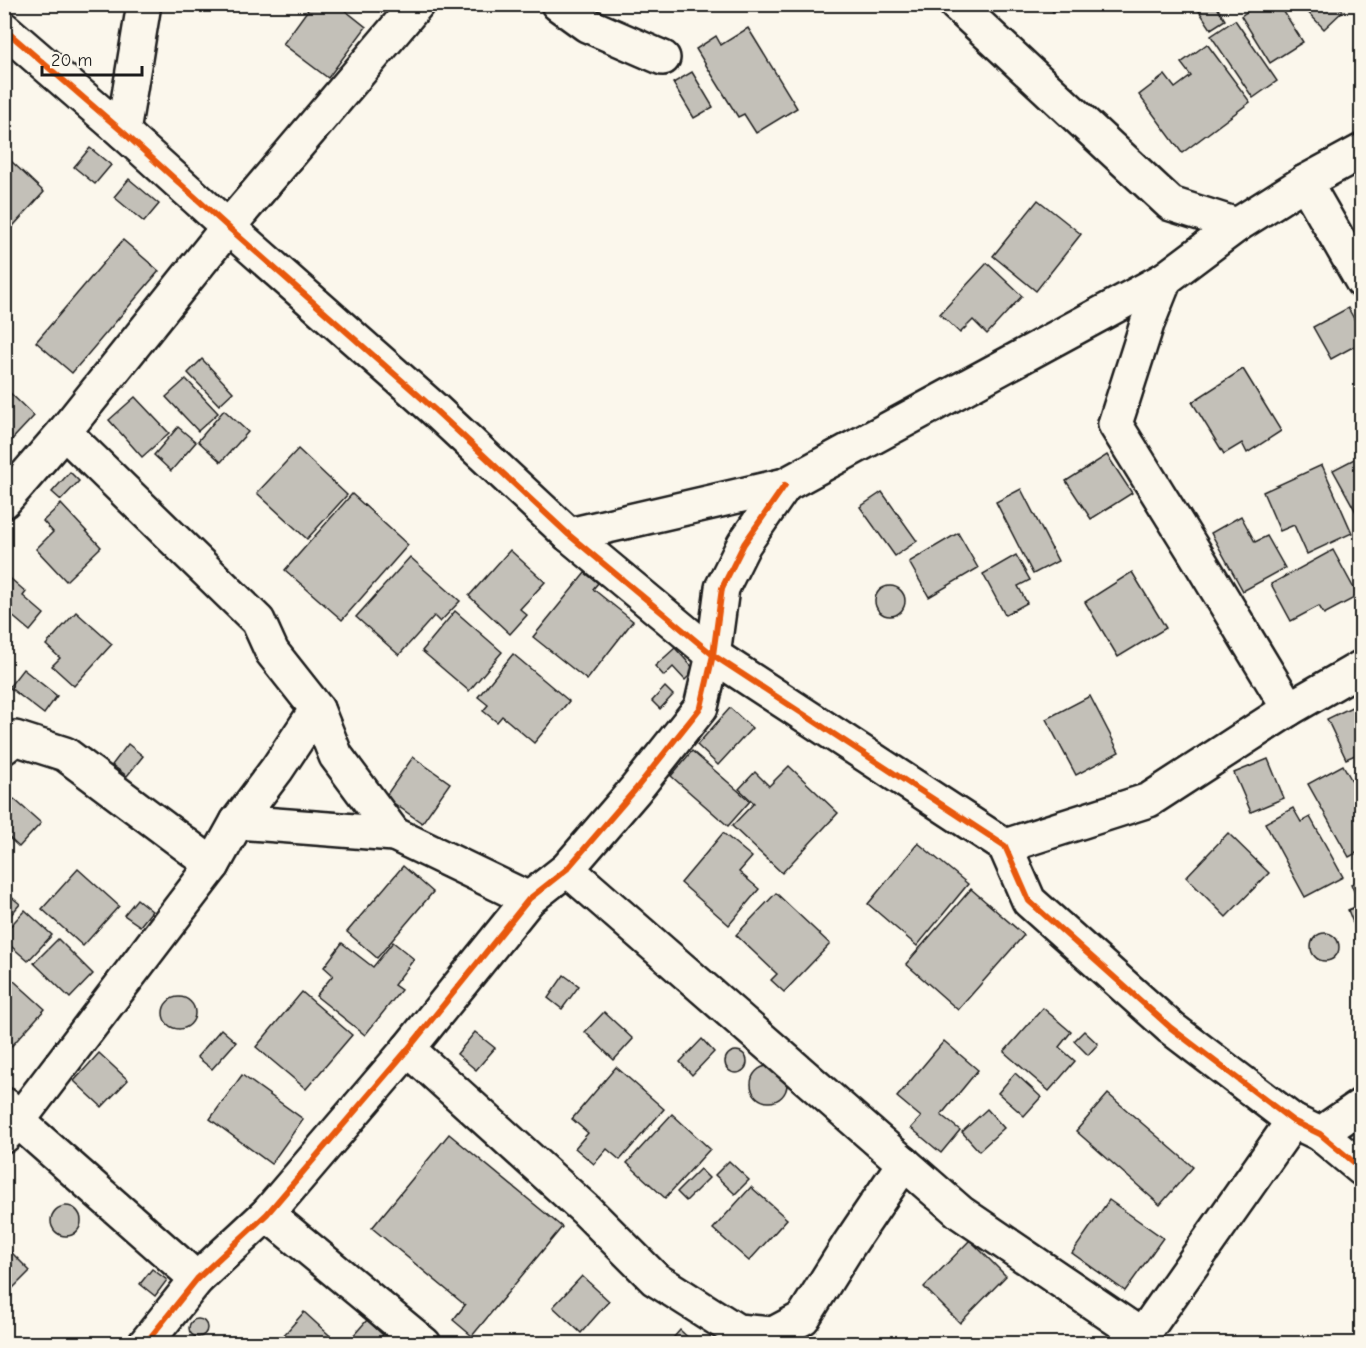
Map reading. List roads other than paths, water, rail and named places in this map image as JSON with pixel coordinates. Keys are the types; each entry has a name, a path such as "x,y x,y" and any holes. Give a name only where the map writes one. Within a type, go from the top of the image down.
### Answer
{"street":[{"path":"123,132 144,4"},
{"path":"4,501 64,432 228,227 417,4"},
{"path":"558,4 587,25 663,58"},
{"path":"956,4 1171,204 1237,225"},
{"path":"4,29 434,409 569,535 714,655 1005,846 1029,901 1171,1028 1362,1168"},
{"path":"569,535 785,485 1165,279 1237,225 1305,182 1362,151"},
{"path":"1305,182 1362,281"},
{"path":"1165,279 1147,324 1115,424 1288,709"},
{"path":"64,432 258,621 272,652 317,709 336,756 394,834"},
{"path":"146,1344 197,1279 267,1214 408,1049 529,899 567,868 635,790 701,707 714,655 722,588 744,544 785,485"},
{"path":"1005,846 1149,800 1288,709 1362,667"},
{"path":"197,1279 9,1121 213,865 237,822 277,769 317,709"},
{"path":"4,747 15,738 65,754 213,865"},
{"path":"237,822 394,834 529,899"},
{"path":"567,868 961,1213 1139,1340 1306,1128 1362,1105"},
{"path":"408,1049 586,1210 655,1279 737,1331 773,1334 803,1318 904,1163"},
{"path":"267,1214 424,1344"}]}
